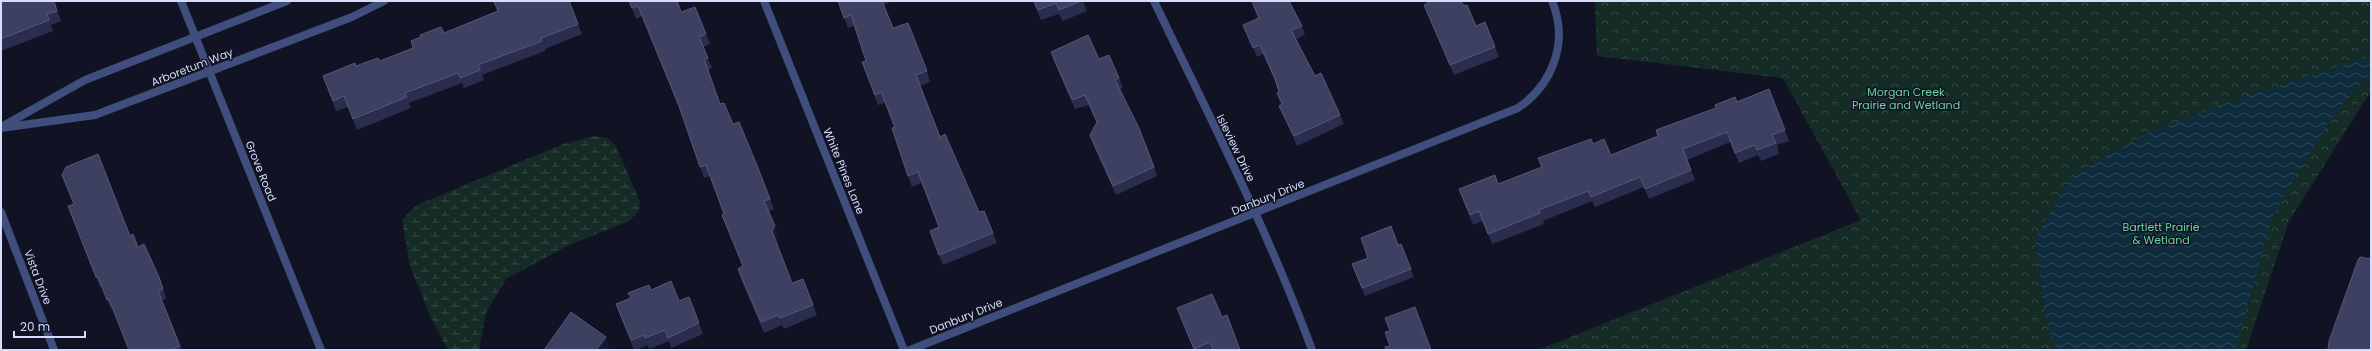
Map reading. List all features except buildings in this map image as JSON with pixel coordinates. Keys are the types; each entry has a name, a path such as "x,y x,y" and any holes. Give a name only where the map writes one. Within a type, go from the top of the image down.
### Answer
{"street":[{"name":"Grove Road","path":"181,1 321,350"},
{"name":"Arboretum Way","path":"1,128 85,80 287,1"},
{"name":"Arboretum Way","path":"1,128 95,115 352,18 384,1"},
{"name":"White Pines Lane","path":"764,1 904,350"},
{"name":"Isleview Drive","path":"1154,1 1256,214 1296,306 1312,350"},
{"name":"Danbury Drive","path":"910,350 1256,214 1518,108 1531,99 1544,85 1554,67 1559,49 1558,29 1552,1"},
{"name":"Vista Drive","path":"1,212 54,350"}],"green space":[{"path":"1595,1 2371,1 2371,91 2289,221 2246,350 1538,350 1861,220 1783,78 1597,56"},
{"path":"594,136 607,138 616,146 640,202 639,211 629,221 567,246 506,279 486,313 479,350 448,350 430,316 410,266 402,220 417,205 563,144"}],"water":[{"path":"2371,56 2371,71 2329,121 2273,215 2235,350 2057,350 2045,315 2035,239 2072,175 2150,132 2232,101"}],"park label":[{"name":"Morgan Creek Prairie and Wetland","path":"1906,98"},
{"name":"Bartlett Prairie & Wetland","path":"2161,233"}]}
